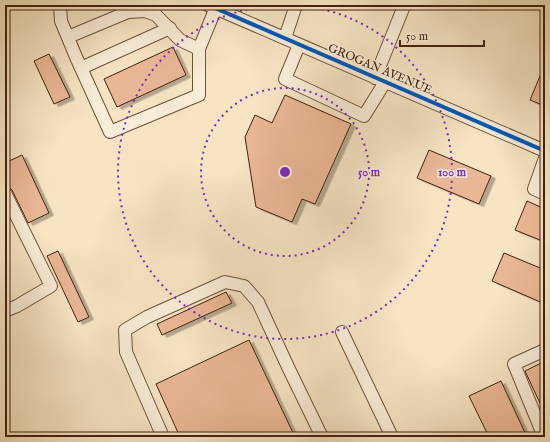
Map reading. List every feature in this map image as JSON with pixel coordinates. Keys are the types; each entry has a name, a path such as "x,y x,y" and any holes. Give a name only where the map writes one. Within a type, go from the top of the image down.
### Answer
{"street":[{"path":"60,5 61,21 110,132 199,95 199,49 213,6"},
{"path":"285,38 296,5"},
{"name":"GROGAN AVENUE","path":"213,6 299,45 545,151"},
{"path":"299,45 285,80 364,116 380,80 404,6"},
{"path":"68,37 128,12 145,11 156,15 180,40 199,49"},
{"path":"81,68 170,28"},
{"path":"545,158 534,189 545,194"},
{"path":"5,193 51,286 17,306 5,311"},
{"path":"163,437 126,352 125,330 147,317 226,282 244,286 258,302 322,437"},
{"path":"342,332 392,437"},
{"path":"544,437 514,364 545,350"}],"building":[{"path":"173,47 186,75 117,107 104,79"},
{"path":"49,54 70,97 54,104 34,61"},
{"path":"545,64 545,106 530,100"},
{"path":"285,95 351,124 315,204 302,199 292,222 256,207 245,137 255,115 272,123"},
{"path":"429,150 491,176 479,204 417,178"},
{"path":"22,155 49,213 28,223 12,190 5,184 5,163"},
{"path":"527,201 545,209 545,242 515,230"},
{"path":"58,251 89,317 78,322 47,256"},
{"path":"504,253 545,270 545,304 492,281"},
{"path":"226,292 232,303 162,335 157,324"},
{"path":"249,340 295,437 180,437 156,384"},
{"path":"545,361 545,414 525,371"},
{"path":"501,381 527,437 489,437 469,396"}],"cycle path":[{"path":"208,5 545,151"}]}
